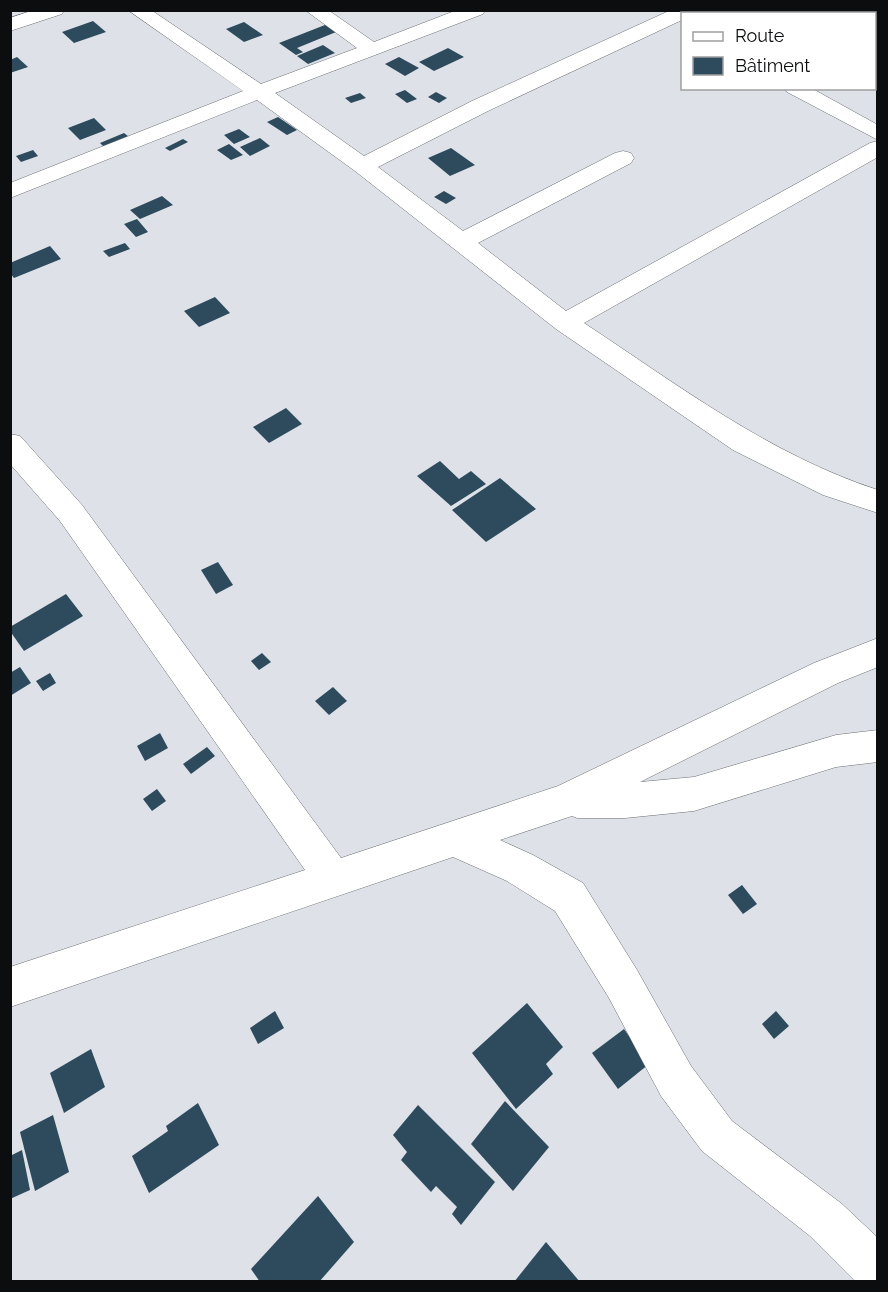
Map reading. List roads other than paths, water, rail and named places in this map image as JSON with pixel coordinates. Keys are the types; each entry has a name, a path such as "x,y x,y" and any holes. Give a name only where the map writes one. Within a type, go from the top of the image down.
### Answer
{"street":[{"path":"10,25 55,10"},
{"path":"137,10 259,92 363,166 566,323 743,442 833,487 878,502"},
{"path":"314,10 373,50"},
{"path":"10,191 259,92 476,10"},
{"path":"363,166 510,91 668,19"},
{"path":"798,90 878,134"},
{"path":"566,323 878,148"},
{"path":"461,242 623,158"},
{"path":"10,444 71,513 333,878"},
{"path":"10,987 566,801 826,673 878,651"},
{"path":"566,801 625,801 694,794 836,751 878,746"},
{"path":"453,838 520,868 569,897 623,984 676,1081 717,1136 826,1220 878,1271"}]}
